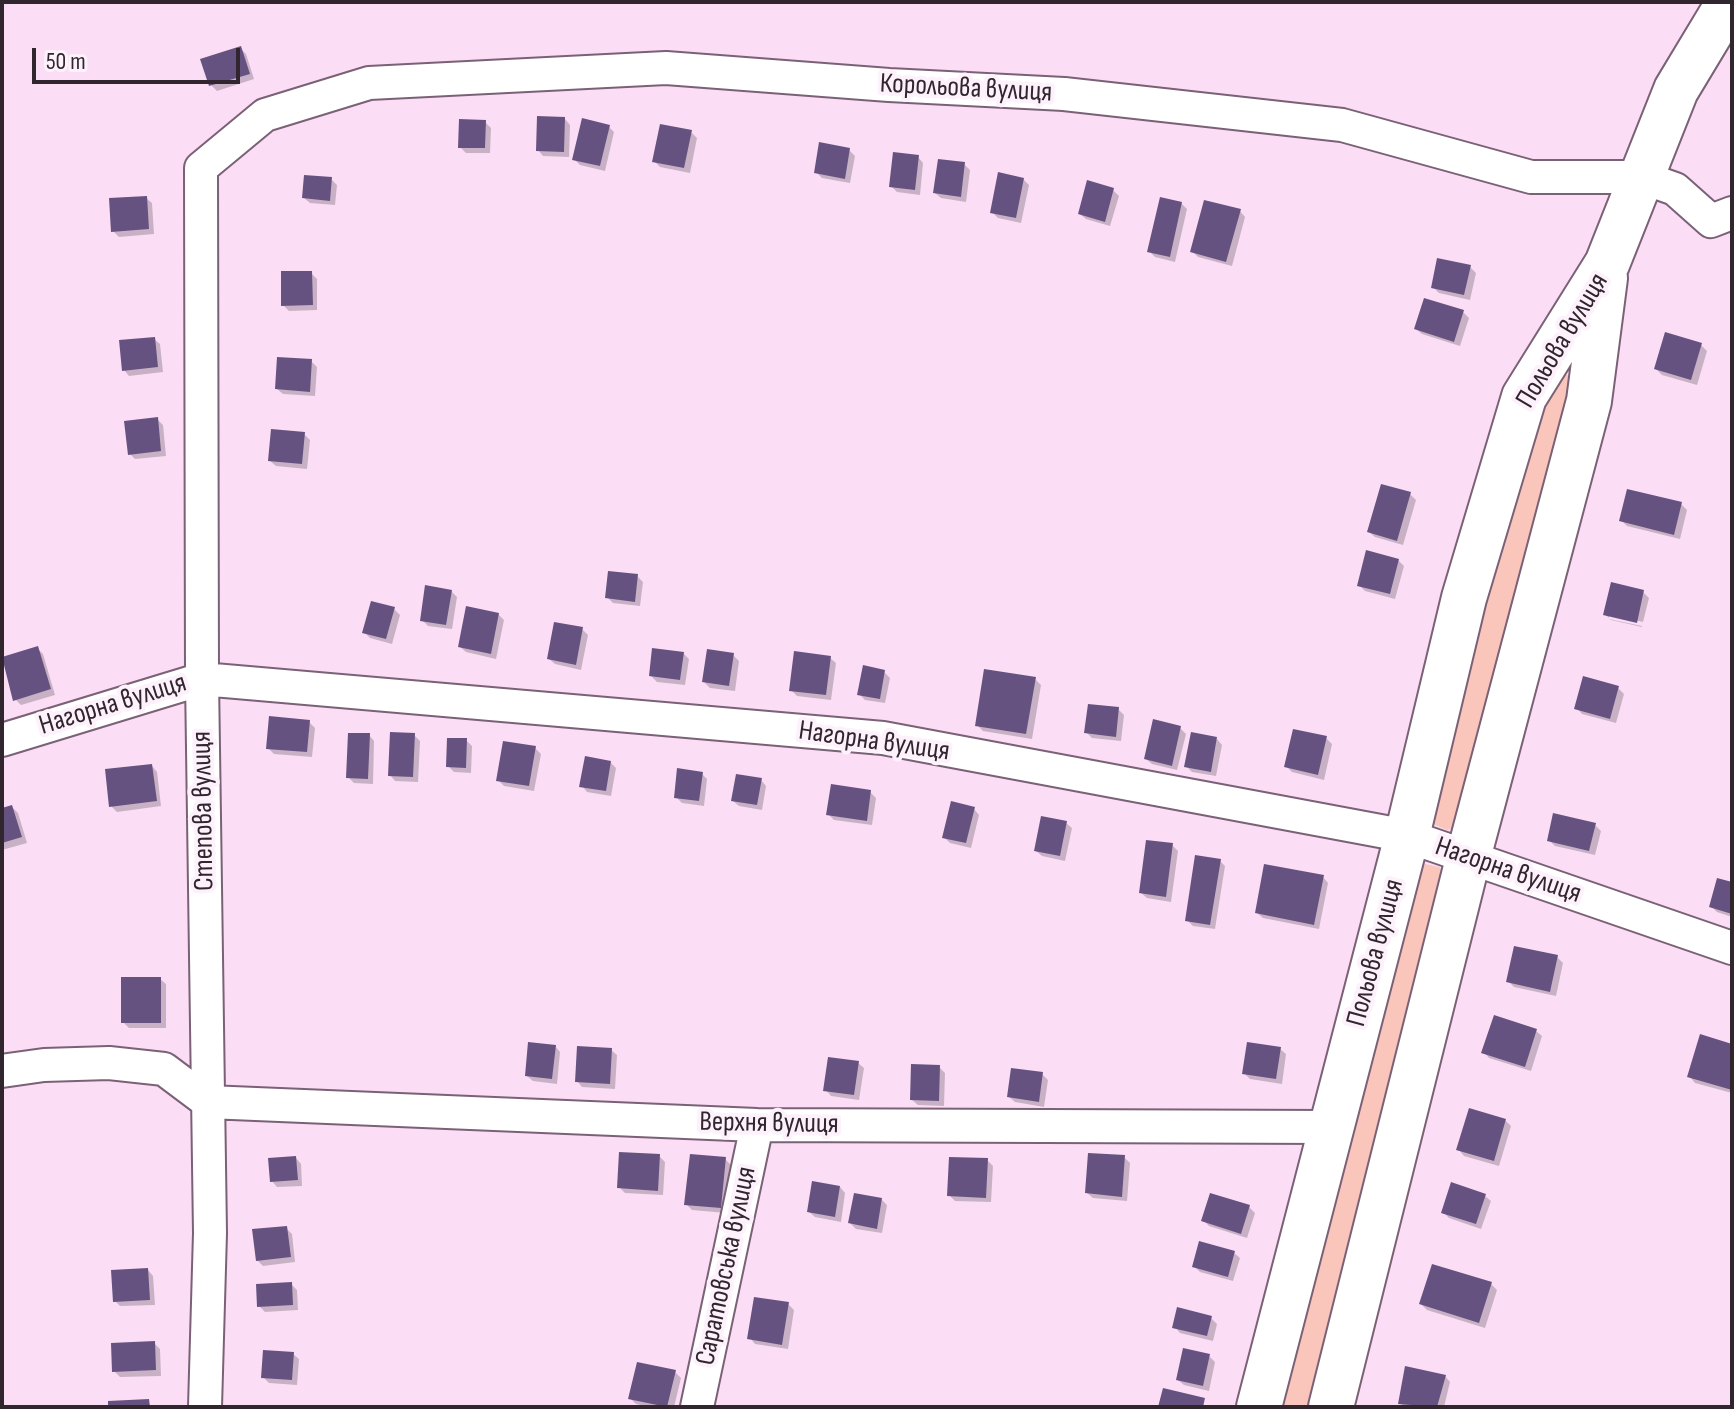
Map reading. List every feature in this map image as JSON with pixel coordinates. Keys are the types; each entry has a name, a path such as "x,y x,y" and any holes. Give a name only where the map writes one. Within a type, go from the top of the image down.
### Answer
{"main road":[{"path":"1607,264 1676,90 1729,2"},
{"name":"Польова вулиця","path":"1259,1407 1407,836 1464,598 1524,397 1607,264"},
{"name":"Польова вулиця","path":"1331,1407 1469,856 1589,401 1607,264"}],"street":[{"name":"Корольова вулиця","path":"201,168 265,115 369,83 666,68 889,85 1064,94 1342,125 1531,177 1641,177 1675,189 1711,221 1732,213"},
{"name":"Степова вулиця","path":"201,168 202,679 210,1233 205,1407"},
{"name":"Нагорна вулиця","path":"2,740 202,679 883,738 1407,836 1732,948"},
{"path":"2,1071 44,1065 109,1063 164,1069 208,1102"},
{"name":"Верхня вулиця","path":"208,1102 757,1125 1331,1127"},
{"name":"Саратовська вулиця","path":"697,1407 757,1125"}],"shaded area":[{"path":"1562,375 1571,375 1573,383 1458,827 1447,830 1433,824 1428,816 1527,427"},
{"path":"1425,864 1439,867 1444,872 1314,1407 1270,1407 1416,870"}],"building":[{"path":"241,46 250,74 209,86 200,59"},
{"path":"537,116 565,117 564,152 536,151"},
{"path":"582,118 610,125 600,166 572,160"},
{"path":"459,119 486,120 485,148 458,148"},
{"path":"660,124 692,130 684,168 652,162"},
{"path":"819,142 850,148 845,179 814,173"},
{"path":"893,152 919,155 915,190 889,187"},
{"path":"938,159 965,162 961,197 933,193"},
{"path":"998,172 1024,178 1016,218 990,213"},
{"path":"304,175 332,177 330,201 302,198"},
{"path":"1087,180 1114,188 1105,222 1078,214"},
{"path":"147,196 149,229 111,232 109,198"},
{"path":"1160,197 1182,202 1170,257 1147,252"},
{"path":"1204,200 1241,209 1226,262 1190,252"},
{"path":"1437,258 1471,265 1464,295 1431,288"},
{"path":"281,271 312,271 313,305 281,306"},
{"path":"1424,298 1464,310 1454,342 1414,329"},
{"path":"1665,332 1702,343 1691,380 1654,369"},
{"path":"155,337 158,367 122,371 119,340"},
{"path":"277,357 312,359 310,392 275,389"},
{"path":"158,417 161,451 128,455 124,421"},
{"path":"271,429 305,432 302,464 268,461"},
{"path":"1381,484 1411,492 1397,541 1367,532"},
{"path":"1627,489 1682,502 1674,535 1619,521"},
{"path":"1366,550 1399,559 1390,594 1357,586"},
{"path":"608,571 638,574 635,602 605,598"},
{"path":"1611,582 1644,590 1637,623 1603,615"},
{"path":"425,585 452,590 446,625 420,621"},
{"path":"371,601 395,607 386,639 362,633"},
{"path":"466,606 499,613 491,654 458,647"},
{"path":"554,622 583,627 576,665 547,659"},
{"path":"38,646 51,689 13,701 2,657"},
{"path":"652,648 684,652 680,680 649,676"},
{"path":"707,649 734,653 729,686 702,682"},
{"path":"794,651 831,656 826,695 789,691"},
{"path":"863,665 885,670 880,699 857,695"},
{"path":"984,669 1036,677 1026,734 975,726"},
{"path":"1583,676 1619,686 1610,719 1574,709"},
{"path":"1088,704 1119,707 1116,737 1084,733"},
{"path":"269,716 310,720 307,752 266,749"},
{"path":"1153,719 1181,726 1172,766 1144,759"},
{"path":"1293,729 1327,736 1318,775 1284,767"},
{"path":"390,732 415,733 413,777 388,776"},
{"path":"1191,732 1217,737 1211,772 1184,767"},
{"path":"348,733 370,733 368,779 346,778"},
{"path":"447,738 467,738 466,768 446,767"},
{"path":"503,741 536,746 529,786 496,781"},
{"path":"585,756 611,761 606,791 579,787"},
{"path":"152,764 157,801 109,807 105,769"},
{"path":"677,768 703,772 699,801 674,798"},
{"path":"736,774 762,778 757,805 731,801"},
{"path":"831,784 871,790 867,821 826,815"},
{"path":"951,801 975,807 966,843 942,838"},
{"path":"12,805 22,837 2,843 2,808"},
{"path":"1553,813 1596,823 1589,851 1547,841"},
{"path":"1041,816 1067,821 1060,856 1034,851"},
{"path":"1146,840 1173,843 1166,897 1139,893"},
{"path":"1195,855 1221,859 1210,925 1185,921"},
{"path":"1264,864 1324,875 1314,925 1255,913"},
{"path":"1717,878 1732,882 1732,914 1709,907"},
{"path":"1514,946 1558,955 1550,992 1506,982"},
{"path":"121,977 161,977 161,1023 121,1023"},
{"path":"1494,1015 1537,1029 1525,1067 1481,1053"},
{"path":"1700,1034 1732,1044 1732,1090 1687,1077"},
{"path":"528,1042 556,1045 552,1079 525,1076"},
{"path":"1247,1042 1281,1047 1276,1079 1242,1074"},
{"path":"577,1046 612,1048 610,1084 575,1082"},
{"path":"828,1057 859,1061 854,1095 823,1091"},
{"path":"911,1064 940,1065 939,1101 910,1100"},
{"path":"1011,1068 1043,1072 1039,1102 1007,1097"},
{"path":"1469,1108 1506,1119 1494,1161 1456,1150"},
{"path":"619,1152 660,1154 658,1191 617,1188"},
{"path":"1088,1153 1125,1155 1122,1197 1085,1193"},
{"path":"690,1154 726,1157 721,1208 684,1205"},
{"path":"296,1156 298,1180 270,1182 268,1158"},
{"path":"949,1157 988,1158 986,1198 947,1196"},
{"path":"812,1181 840,1186 835,1217 807,1212"},
{"path":"1451,1182 1486,1194 1476,1224 1441,1213"},
{"path":"854,1193 882,1198 877,1229 848,1223"},
{"path":"1210,1193 1250,1205 1241,1234 1201,1221"},
{"path":"287,1226 291,1257 256,1261 252,1229"},
{"path":"1199,1241 1235,1251 1228,1277 1192,1267"},
{"path":"1432,1264 1492,1282 1479,1323 1419,1304"},
{"path":"148,1268 150,1300 113,1302 111,1270"},
{"path":"292,1282 293,1305 257,1307 256,1284"},
{"path":"754,1297 789,1302 782,1345 747,1339"},
{"path":"1177,1307 1212,1316 1207,1336 1172,1328"},
{"path":"155,1341 156,1370 112,1372 111,1343"},
{"path":"1183,1348 1210,1354 1203,1386 1176,1380"},
{"path":"263,1350 294,1352 292,1380 261,1378"},
{"path":"637,1362 676,1370 667,1407 628,1399"},
{"path":"1405,1366 1446,1375 1437,1407 1398,1404"},
{"path":"1163,1388 1205,1398 1203,1407 1158,1407"},
{"path":"149,1399 150,1407 108,1407 108,1401"}]}
